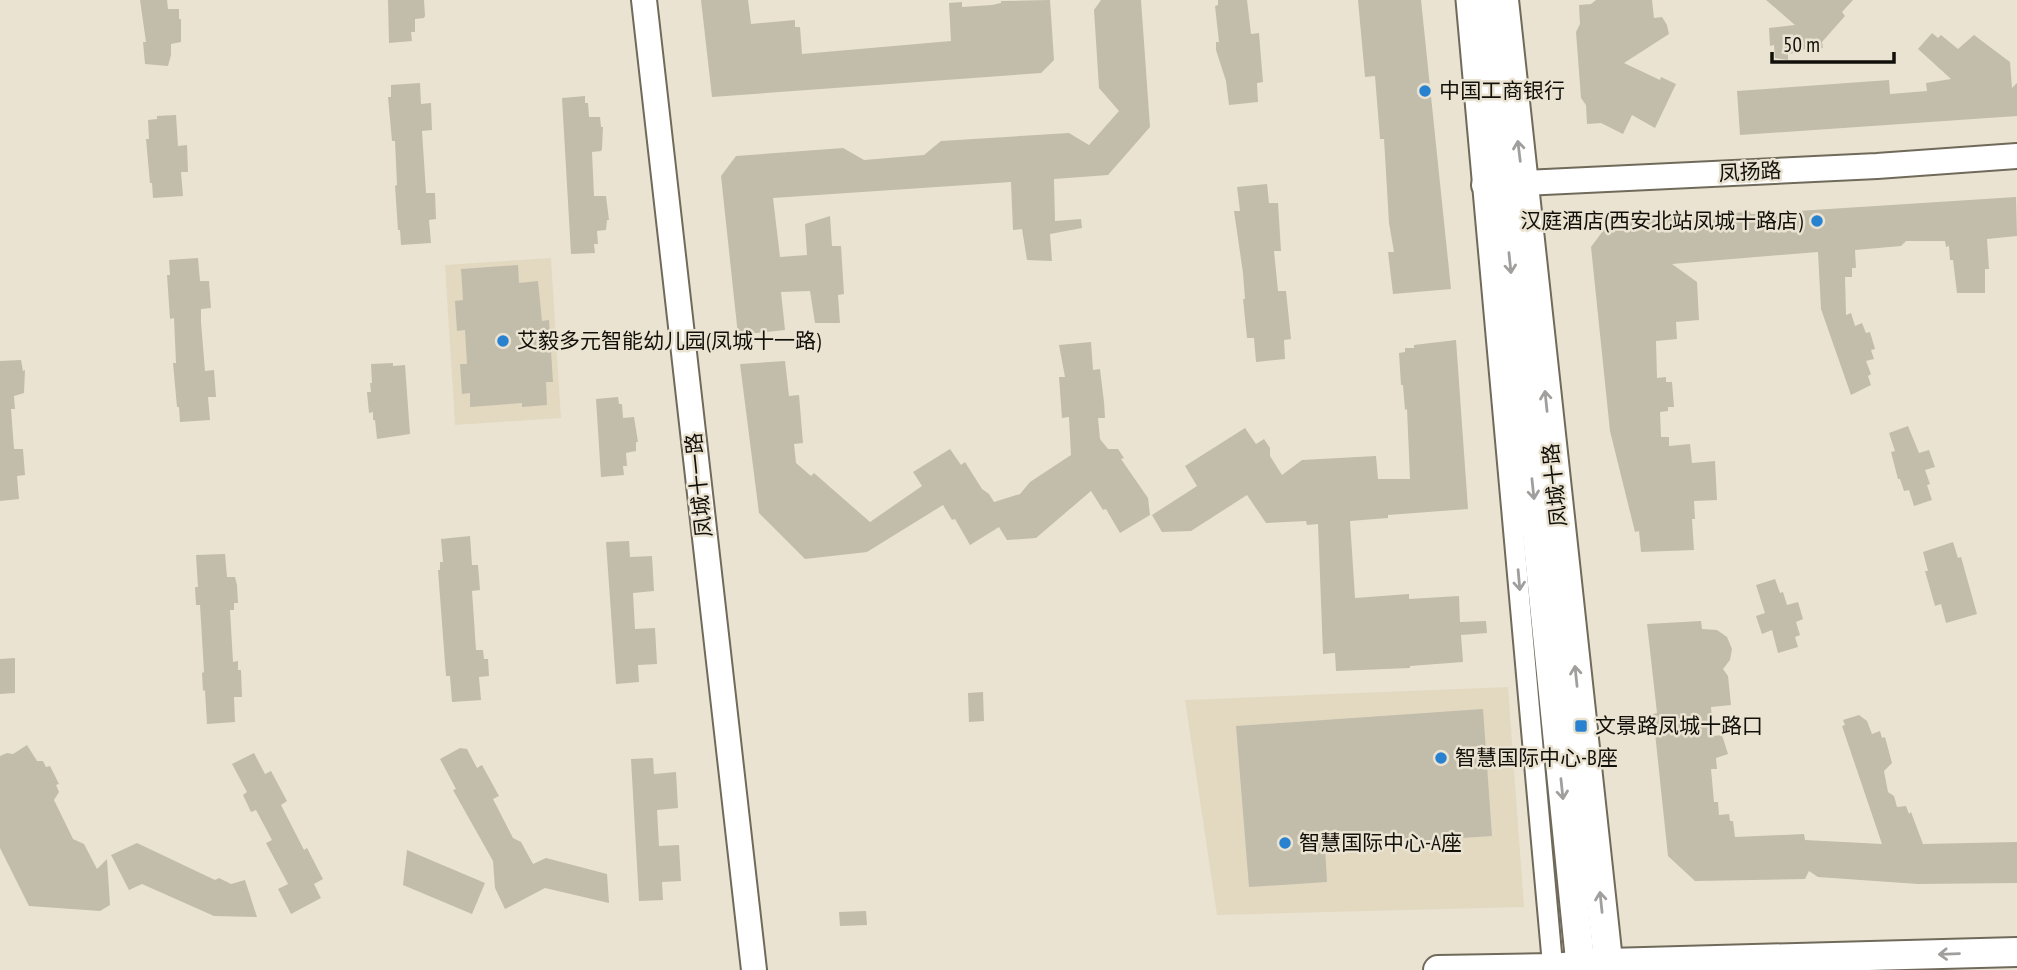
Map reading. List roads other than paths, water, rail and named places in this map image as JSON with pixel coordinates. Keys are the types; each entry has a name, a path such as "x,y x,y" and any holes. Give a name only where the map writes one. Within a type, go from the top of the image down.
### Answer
{"main road":[{"name":"凤城十路","path":"1483,0 1503,184 1608,966"},
{"name":"凤城十路","path":"1504,0 1503,184 1567,969"},
{"path":"1438,970 1567,969 2017,952"}],"street":[{"name":"凤城十一路","path":"644,0 754,970"},
{"path":"1466,0 1503,184"},
{"name":"凤扬路","path":"1503,184 1877,166 2017,156"}],"place":[{"name":"中国工商银行","path":"1425,91"},
{"name":"汉庭酒店(西安北站凤城十路店)","path":"1817,221"},
{"name":"艾毅多元智能幼儿园(凤城十一路)","path":"503,341"},
{"name":"文景路凤城十路口","path":"1581,726"},
{"name":"智慧国际中心-B座","path":"1441,758"},
{"name":"智慧国际中心-A座","path":"1285,843"}]}
